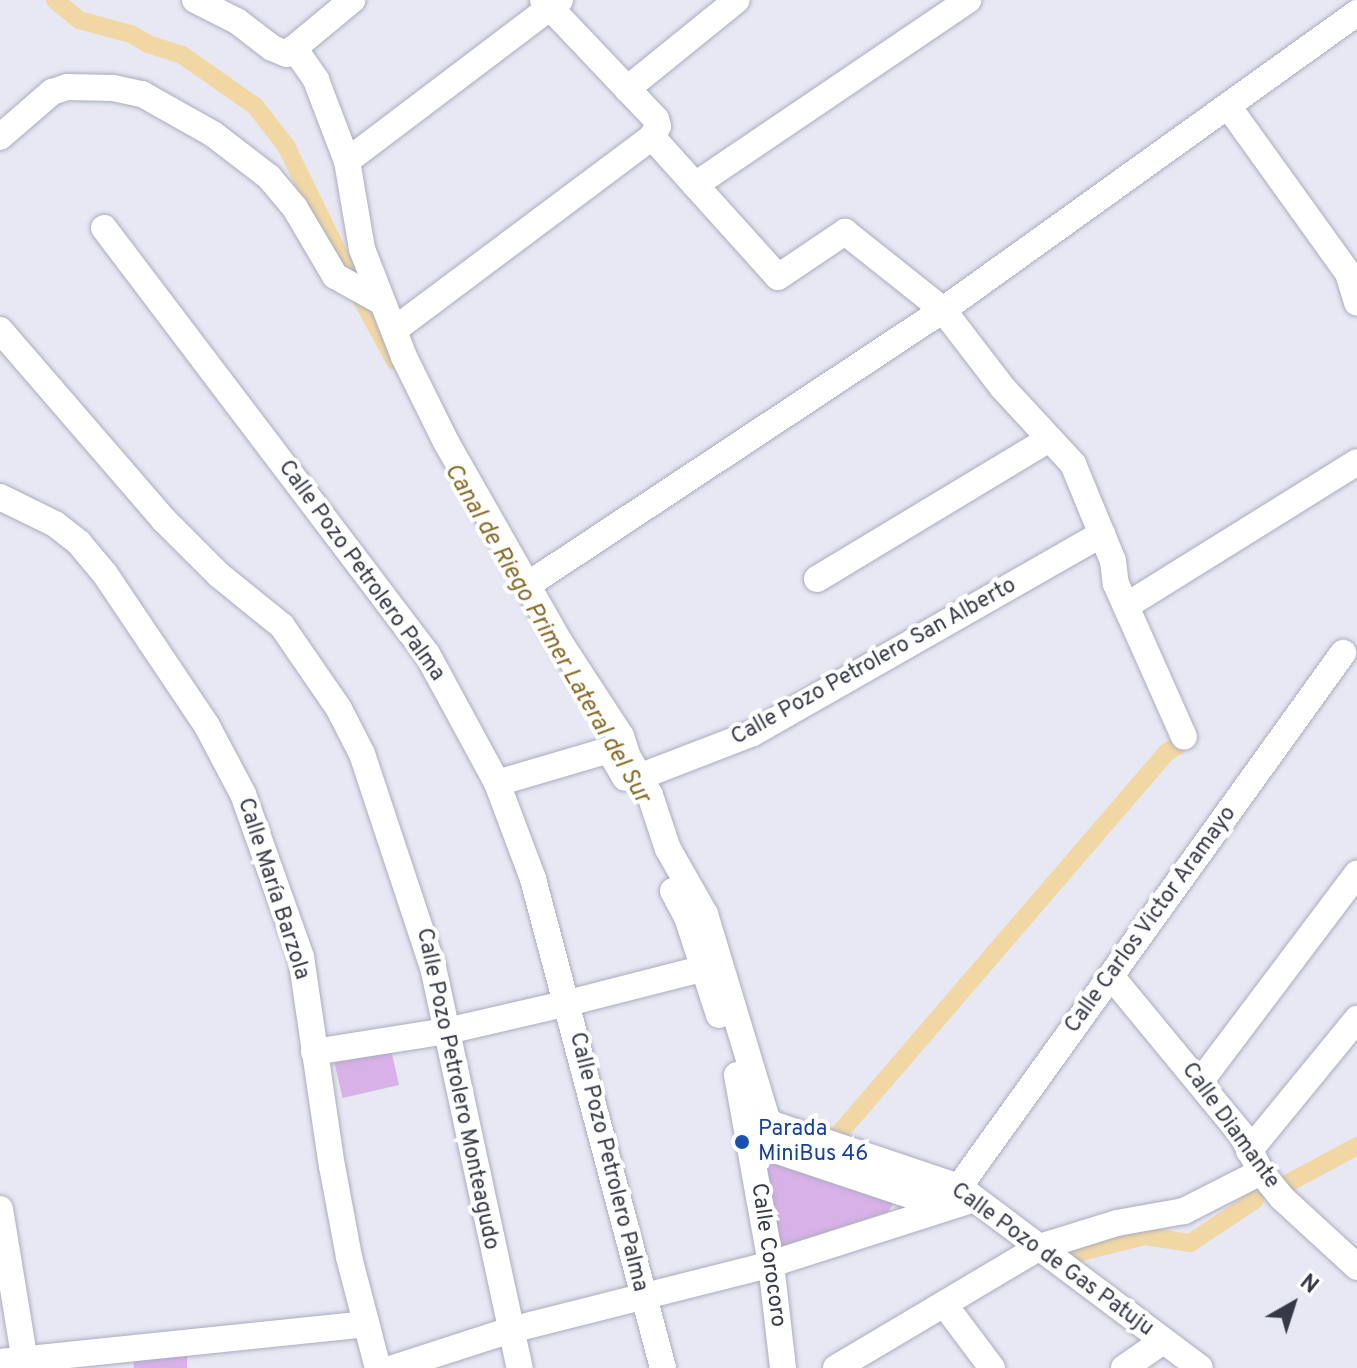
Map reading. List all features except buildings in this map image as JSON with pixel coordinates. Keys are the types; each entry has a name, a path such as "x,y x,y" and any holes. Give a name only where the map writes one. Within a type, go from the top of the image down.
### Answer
{"street":[{"path":"195,0 237,21 280,53 287,54 352,0"},
{"path":"627,89 737,0"},
{"path":"695,185 968,0"},
{"path":"347,161 551,3 656,119 658,126 652,137 394,330"},
{"path":"529,584 943,310 1357,13"},
{"path":"294,48 316,80 347,161 362,249 394,330 446,442 559,641 621,736 650,795 668,849 705,914 710,961"},
{"path":"0,137 52,92 67,87 113,88 142,94 213,134 269,177 295,208 335,276 382,302"},
{"path":"1228,106 1348,273 1357,303"},
{"path":"652,137 778,277 845,232 943,310 1047,440 1061,449 1073,464 1102,534 1126,606 1184,737"},
{"name":"Calle Pozo Petrolero Palma","path":"104,228 427,654 497,783 533,879 663,1368"},
{"name":"Calle Pozo Petrolero Monteagudo","path":"0,330 163,519 219,575 282,626 339,709 362,754 422,928 520,1368"},
{"path":"817,579 1047,440"},
{"path":"1126,606 1357,462"},
{"name":"Calle María Barzola","path":"0,497 55,524 79,543 113,587 222,752 261,835 301,957 332,1166 365,1324 378,1368"},
{"name":"Calle Pozo Petrolero San Alberto","path":"639,777 753,733 1102,534"},
{"name":"Calle Carlos Victor Aramayo","path":"960,1198 1111,976 1343,653"},
{"path":"497,783 609,750 639,803 652,848 710,961"},
{"path":"1200,1082 1357,874"},
{"path":"314,1052 447,1031 568,1003 710,961"},
{"name":"Calle Pozo de Gas Patuju","path":"710,961 765,1114 772,1124 960,1198 1040,1247 1200,1368"},
{"name":"Calle Corocoro","path":"710,961 751,1142 771,1264 783,1368"},
{"name":"Calle Diamante","path":"1111,976 1242,1135 1255,1162 1282,1198 1357,1267"},
{"path":"836,1368 1040,1247 1117,1223 1184,1211 1255,1162 1357,1019"},
{"path":"751,1142 960,1198"},
{"path":"393,1368 511,1330 771,1264 960,1198"},
{"path":"0,1209 17,1363 123,1358 365,1324"},
{"path":"944,1304 992,1368"},
{"path":"1124,1368 1163,1341"}],"shaded area":[{"path":"391,1050 399,1085 343,1098 334,1063"},
{"path":"770,1160 890,1200 893,1204 888,1212 780,1245 765,1166"},
{"path":"187,1356 187,1368 134,1368 133,1359"}],"waterway":[{"name":"Canal de Riego Primer Lateral del Sur","path":"55,0 79,20 131,34 148,44 182,55 255,106 286,146 349,275"},
{"name":"Canal de Riego Primer Lateral del Sur","path":"362,300 395,361"},
{"path":"825,1150 1167,752 1178,746"},
{"path":"1283,1186 1357,1146"},
{"path":"1081,1252 1145,1236 1190,1243 1255,1200"}],"place":[{"name":"Parada MiniBus 46","path":"742,1142"}]}
